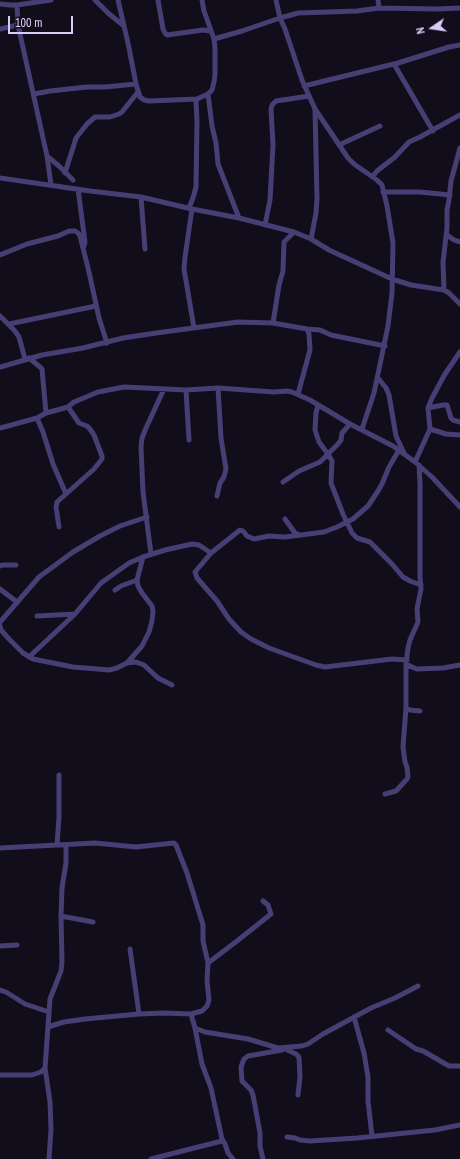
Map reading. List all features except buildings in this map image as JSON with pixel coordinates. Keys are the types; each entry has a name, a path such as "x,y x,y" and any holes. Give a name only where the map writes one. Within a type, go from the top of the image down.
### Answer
{"street":[{"path":"0,4 17,5 51,0"},
{"path":"95,0 124,26"},
{"path":"118,0 138,92 140,97 149,101 197,99 208,94 212,90 214,82 215,48 214,39 204,11 202,0"},
{"path":"158,0 163,29 167,35 203,30 211,31"},
{"path":"276,0 280,18 304,86 315,109 339,145 354,164 378,180 382,185 384,192 392,243 392,279 388,326 372,402 362,429"},
{"path":"378,0 379,8"},
{"path":"17,5 18,25 47,156 51,185"},
{"path":"214,39 298,13 357,11 379,8 460,8"},
{"path":"0,29 18,25"},
{"path":"304,86 394,64 460,45"},
{"path":"394,64 433,131"},
{"path":"34,94 87,87 136,84"},
{"path":"65,172 78,136 88,124 95,117 110,117 119,114 138,92"},
{"path":"208,94 218,164 239,218"},
{"path":"265,225 270,200 273,144 270,109 276,101 309,96"},
{"path":"194,328 184,269 184,257 190,209 196,187 197,99"},
{"path":"311,239 316,214 317,199 315,109"},
{"path":"373,176 376,171 395,157 409,142 433,131 460,115"},
{"path":"339,145 380,126"},
{"path":"444,290 443,262 447,235 447,210 451,181 460,148"},
{"path":"47,156 73,180"},
{"path":"0,178 141,197 190,209 239,218 294,232 392,279 411,285 444,290 450,293 460,304"},
{"path":"78,189 85,242 83,249"},
{"path":"384,192 420,192 450,195"},
{"path":"141,197 145,249"},
{"path":"0,255 27,244 58,236 69,231 75,231 80,236 96,306 107,343"},
{"path":"273,323 282,272 284,245 286,239 294,232"},
{"path":"447,235 460,242"},
{"path":"9,324 96,306"},
{"path":"0,316 15,330 27,359 40,366 42,369 46,413"},
{"path":"0,367 27,359 107,343 123,338 238,322 273,323 320,330 331,335 385,346"},
{"path":"298,394 310,350 307,329"},
{"path":"386,794 396,791 408,777 403,747 407,662 410,640 418,622 418,609 421,592 420,483 417,463 430,429 428,408 439,384 460,352"},
{"path":"378,378 386,388 389,395 396,436 405,455"},
{"path":"0,428 37,418 46,413 68,407 74,402 86,397 124,387 186,390 218,388 274,392 287,391 298,394 399,450 417,463 432,477 460,507"},
{"path":"217,496 220,483 224,477 226,469 221,438 218,388"},
{"path":"151,554 141,469 142,438 164,389"},
{"path":"186,390 189,440"},
{"path":"318,405 316,410 315,430 319,442 332,461 331,483 338,504 347,523 357,538 370,542 403,577 421,585"},
{"path":"428,408 447,405 451,418 460,422"},
{"path":"59,527 56,505 57,502 94,469 102,459 94,435 87,426 79,423 68,407"},
{"path":"37,418 53,464 66,494"},
{"path":"283,482 299,471 320,462 340,440 342,433 350,424"},
{"path":"430,429 446,434 460,435"},
{"path":"399,450 389,467 382,484 368,506 347,523 324,532 285,537 269,536 254,539 247,536 240,530 211,553 195,571 196,575 217,601 229,619 246,636 280,652 316,665 325,667 392,660 407,662 412,667 417,669 443,668 460,665"},
{"path":"0,622 39,577 73,552 120,526 147,517"},
{"path":"285,519 294,531 300,535"},
{"path":"29,657 75,614 101,583 129,563 151,554 192,544 199,545 211,553"},
{"path":"127,663 142,646 149,632 152,621 152,606 139,589 137,580 143,558"},
{"path":"0,566 16,565"},
{"path":"115,590 137,580"},
{"path":"0,589 17,602"},
{"path":"37,616 75,614"},
{"path":"0,626 1,630 9,639 29,657 49,663 109,670 127,663 136,662 144,665 158,678 172,685"},
{"path":"406,708 420,711"},
{"path":"57,844 59,817 59,775"},
{"path":"0,848 57,844 102,843 136,847 174,843 187,873 203,925 203,941 208,963 208,1003 202,1011 191,1014 139,1014 85,1019 64,1022 48,1027"},
{"path":"49,1159 49,1094 45,1068 51,996 62,966 61,916 66,845"},
{"path":"208,963 237,942 271,914 268,905 263,901"},
{"path":"61,916 94,922"},
{"path":"0,946 16,945"},
{"path":"130,949 139,1014"},
{"path":"263,1159 253,1095 251,1090 242,1081 241,1067 244,1059 248,1056 308,1044 323,1034 371,1008 396,998 418,986"},
{"path":"0,990 25,1004 49,1012"},
{"path":"191,1014 202,1064 211,1088 222,1140 226,1144 228,1153 232,1159"},
{"path":"354,1017 364,1053 368,1077 368,1101 372,1136"},
{"path":"195,1028 205,1032 248,1039 273,1047 286,1049 296,1054 299,1057 300,1078 298,1095"},
{"path":"388,1030 416,1049 449,1066 460,1066"},
{"path":"0,1075 32,1075 41,1072 45,1068"},
{"path":"287,1137 310,1141 435,1130 460,1125"},
{"path":"151,1159 222,1140"}]}
